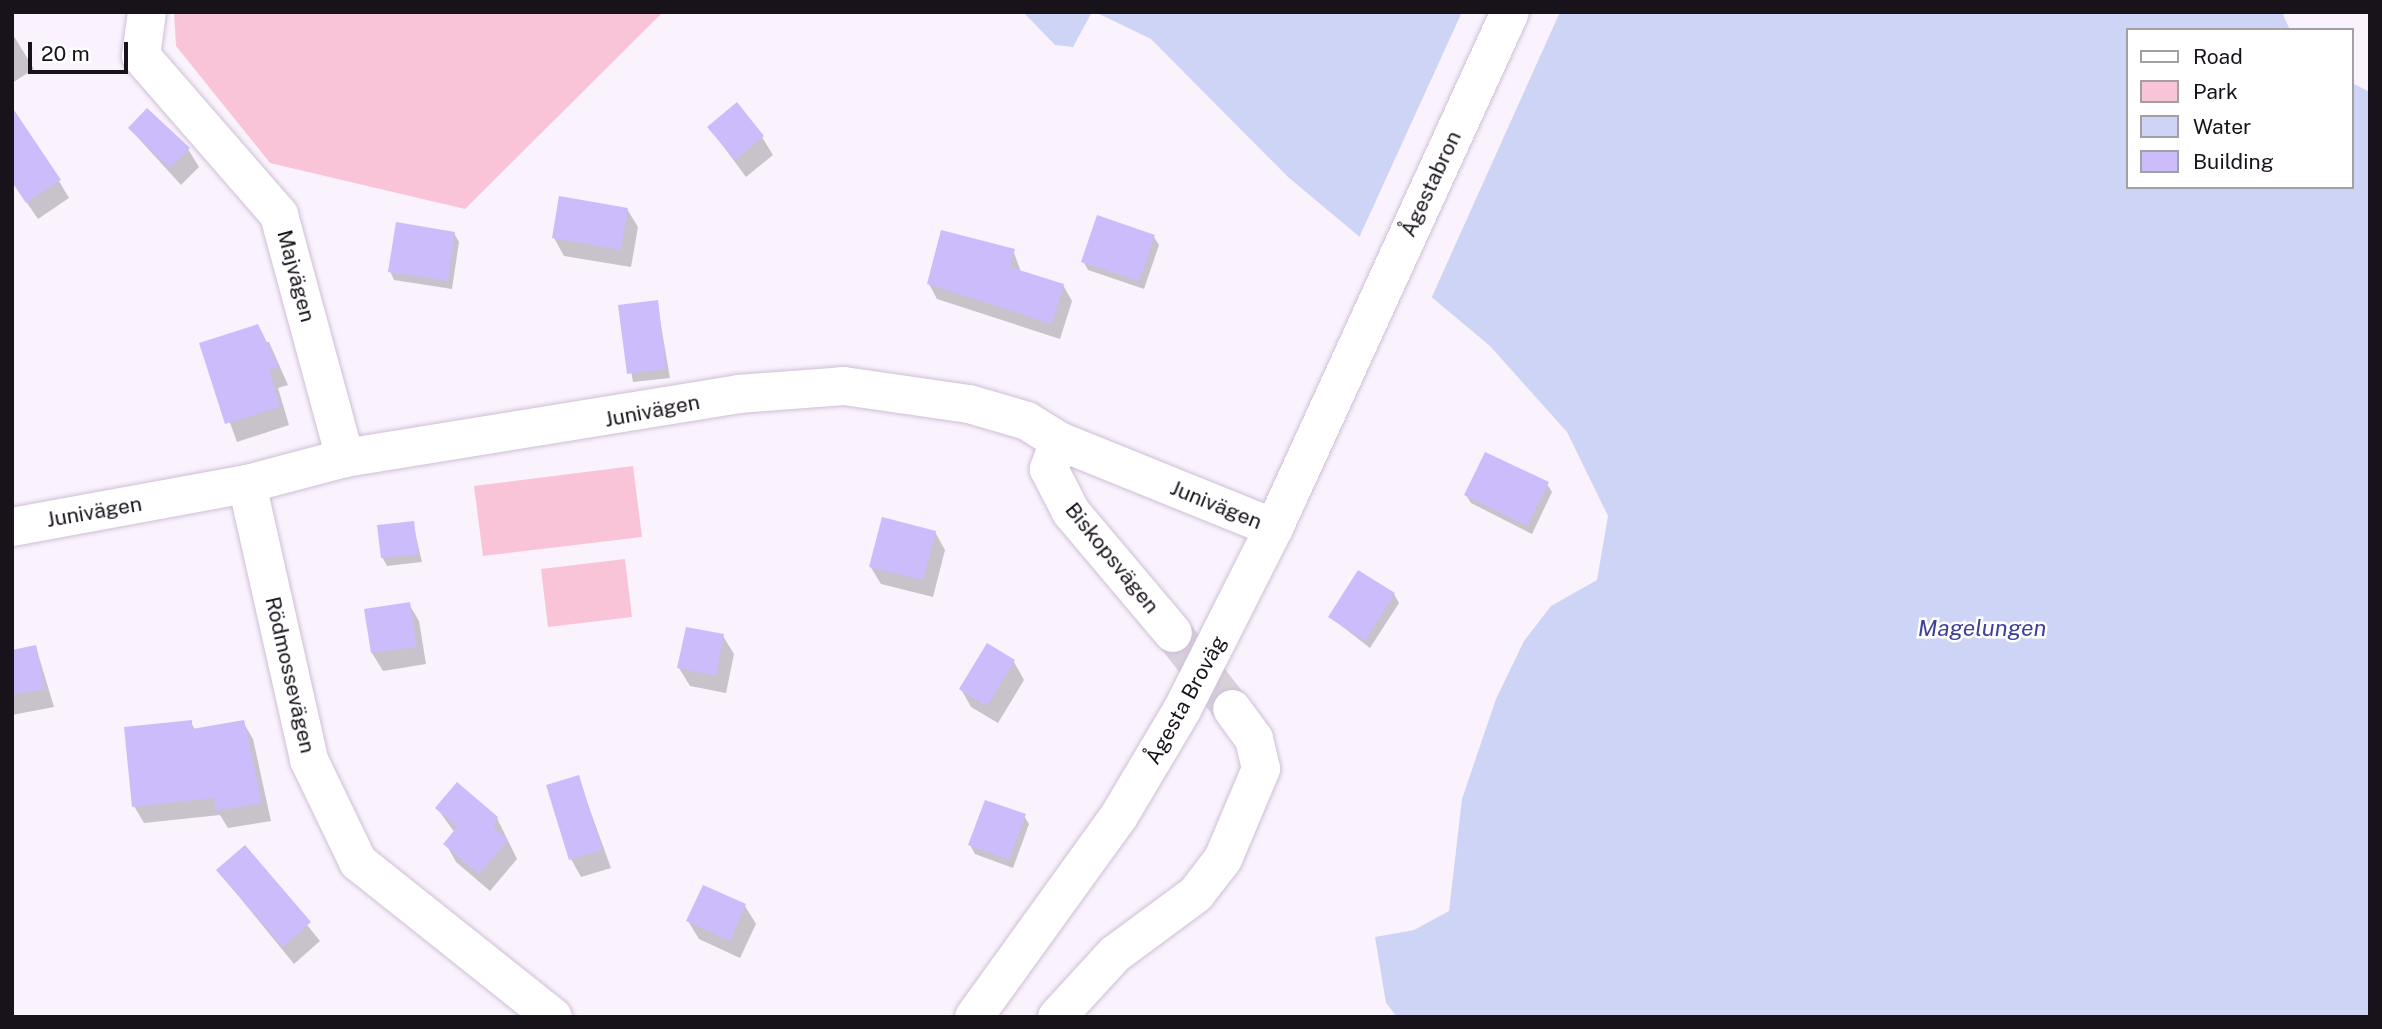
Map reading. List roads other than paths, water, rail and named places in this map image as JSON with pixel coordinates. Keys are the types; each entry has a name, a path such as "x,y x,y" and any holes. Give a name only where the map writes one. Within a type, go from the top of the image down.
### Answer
{"street":[{"name":"Majvägen","path":"147,12 141,56 279,215 345,458"},
{"name":"Ågestabron","path":"1352,356 1510,12"},
{"name":"Ågesta Broväg","path":"974,1017 1119,816 1182,710 1274,528 1352,356"},
{"name":"Junivägen","path":"12,527 247,484 345,458 738,394 844,386 969,404 1027,421 1059,441 1274,528"},
{"name":"Biskopsvägen","path":"1059,441 1049,469 1071,512 1173,633"},
{"name":"Rödmossevägen","path":"247,484 309,760 358,862 553,1017"},
{"path":"1057,1017 1115,954 1196,894 1223,859 1261,769 1254,739 1232,709"}],"water":[{"path":"1023,12 1092,12 1073,47 1055,45"},
{"name":"Magelungen","path":"1095,12 2282,12 2289,28 2126,28 2126,189 2354,189 2354,84 2370,92 2370,1017 1397,1017 1386,1003 1375,937 1414,930 1449,911 1462,799 1496,699 1524,641 1551,606 1597,580 1608,516 1567,432 1490,346 1288,177 1151,39"}],"tunnel":[{"path":"1173,633 1232,709"}]}
